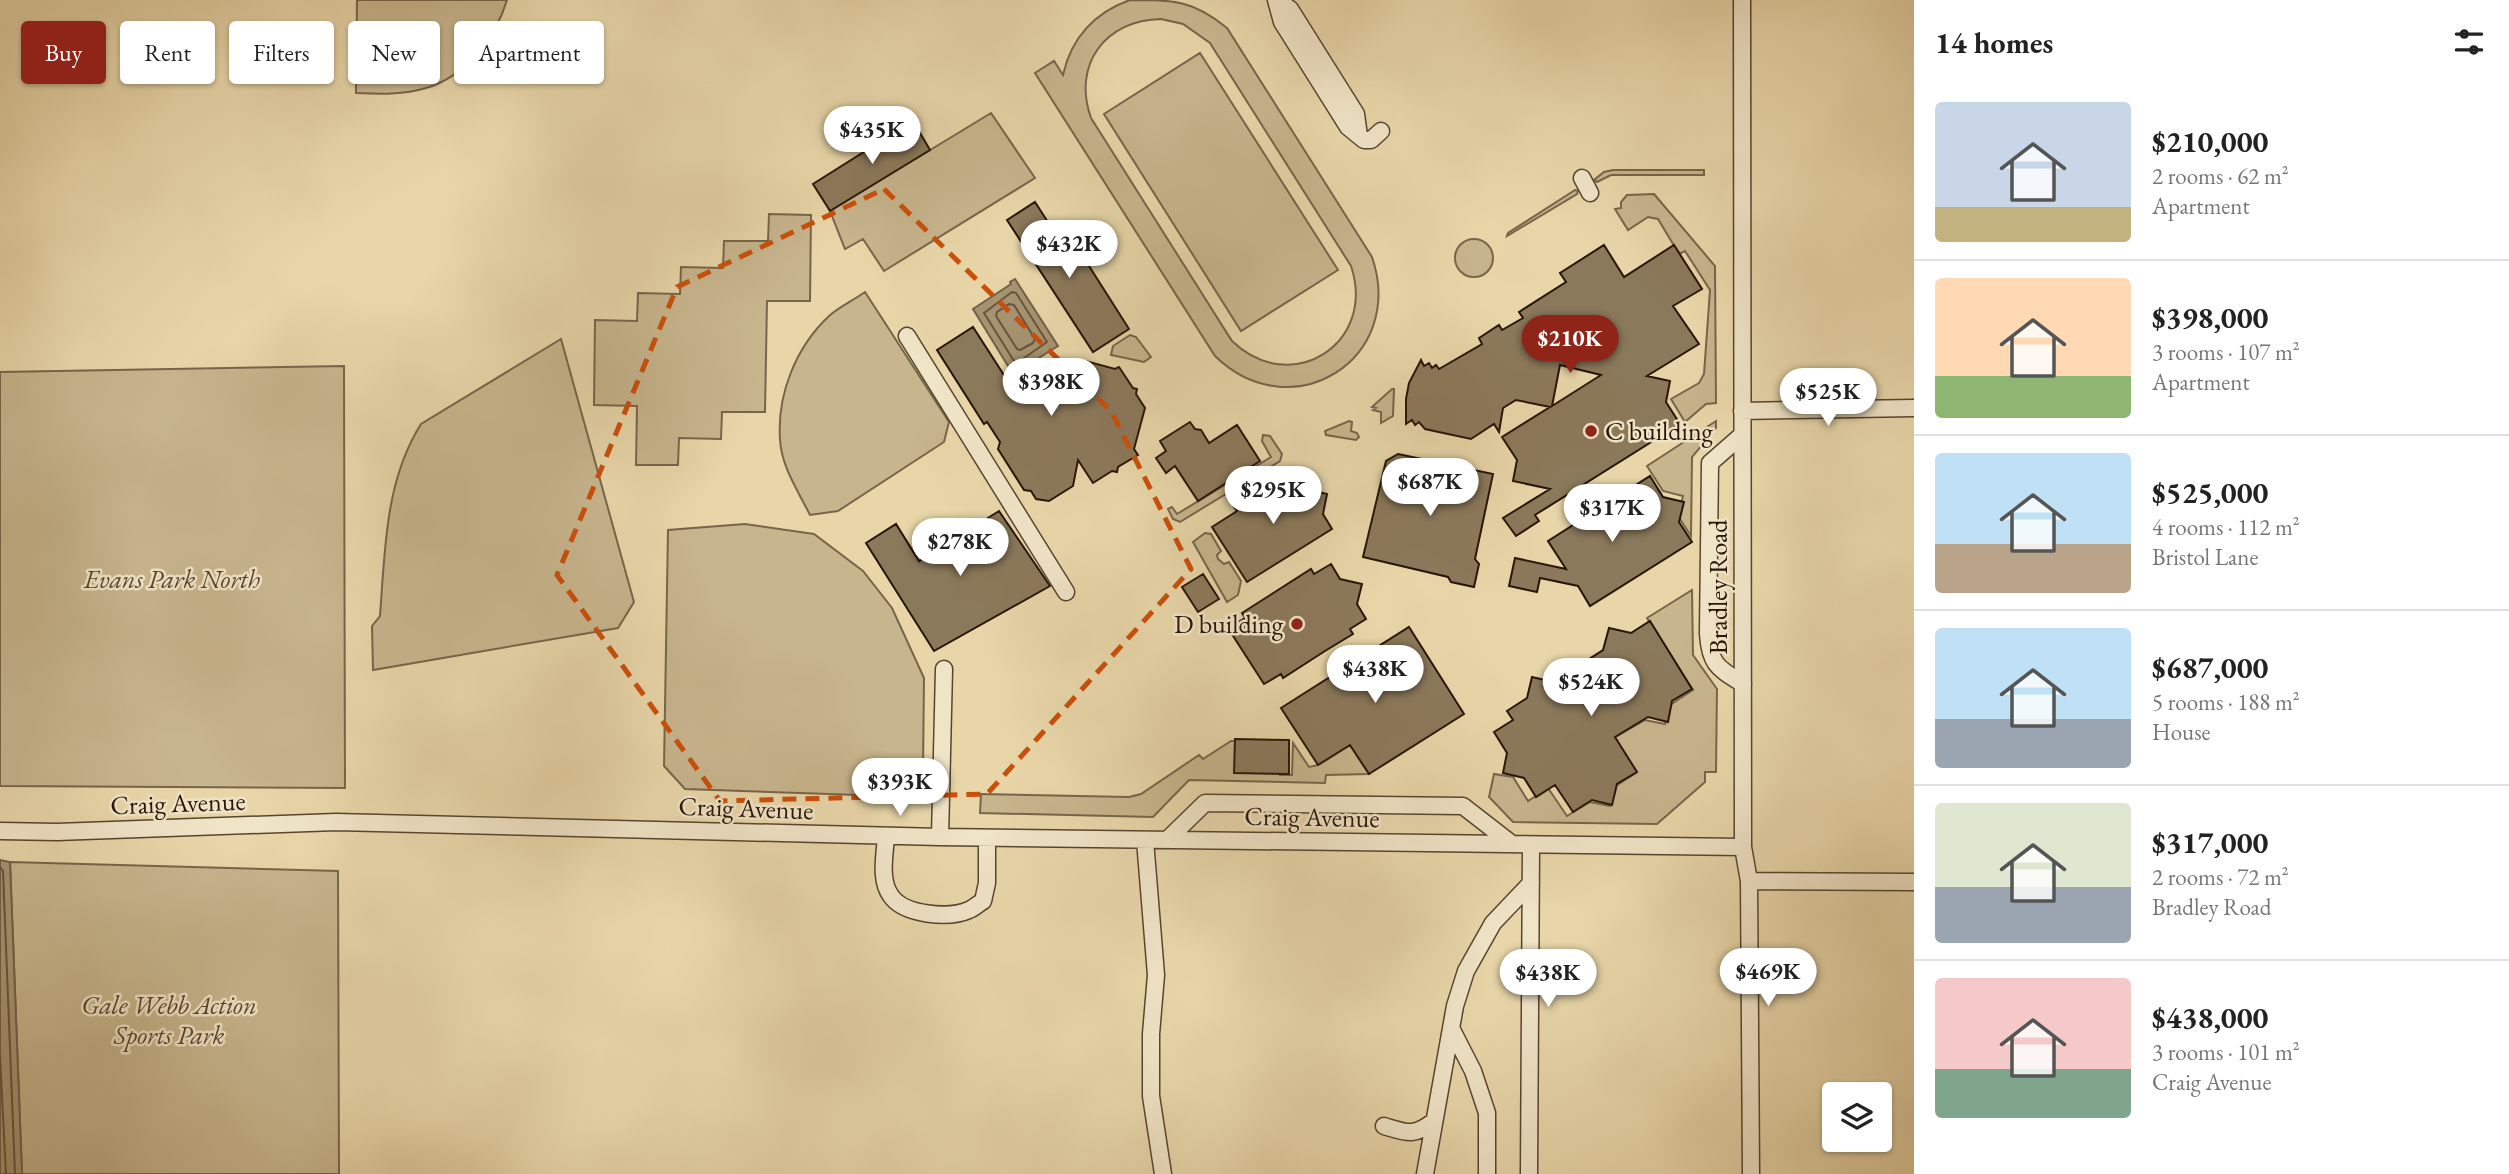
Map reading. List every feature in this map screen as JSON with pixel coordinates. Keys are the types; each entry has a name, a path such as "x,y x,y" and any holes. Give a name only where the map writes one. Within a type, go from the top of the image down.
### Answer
{"street":[{"path":"1277,0 1282,22 1348,127 1359,136 1371,140 1381,131"},
{"name":"Bradley Road","path":"1742,0 1742,847 1749,881 1751,1174"},
{"path":"1582,178 1590,193"},
{"path":"907,336 1066,592"},
{"path":"1742,411 1914,408"},
{"path":"1742,435 1710,463 1708,634 1709,654 1718,667 1742,684"},
{"path":"940,837 944,669"},
{"path":"1167,840 1205,803 1463,806 1512,844"},
{"name":"Craig Avenue","path":"0,831 57,832 336,821 987,838 1742,847"},
{"path":"886,836 884,874 890,896 907,910 934,914 967,911 983,901 987,883 987,838"},
{"path":"1145,840 1156,975 1151,1034 1151,1096 1163,1174"},
{"path":"1529,1174 1531,845"},
{"path":"1749,881 1914,882"},
{"path":"1425,1174 1451,1028 1466,971 1493,923 1531,883"},
{"path":"1451,1028 1473,1071 1487,1113 1487,1174"},
{"path":"1384,1126 1407,1133 1422,1131 1434,1121"}],"highlighted area":[{"path":"884,189 1111,411 1191,569 987,794 720,801 557,575 677,287"}],"green space":[{"path":"357,0 507,0 498,21 454,21 454,75 440,83 440,21 357,21"},
{"path":"1130,0 1171,1 1204,12 1227,28 1372,257 1378,294 1373,326 1358,353 1336,373 1308,385 1277,387 1245,377 1215,356 1035,73 1054,61 1063,75 1078,38 1096,19","holes":["1161,19 1183,24 1210,43 1351,266 1356,294 1352,319 1340,339 1323,354 1302,363 1279,364 1255,357 1232,341 1091,118 1086,99 1086,80 1098,49 1109,37 1124,27 1141,21"]},
{"path":"1200,53 1338,270 1241,331 1104,114"},
{"path":"356,84 437,84 409,92 356,93"},
{"path":"991,113 1035,178 884,271 863,239 845,249 830,211"},
{"path":"1704,170 1704,175 1611,175 1597,182 1594,180 1604,172"},
{"path":"1575,190 1578,191 1577,194 1507,236 1508,233"},
{"path":"1654,194 1715,266 1716,403 1706,404 1685,422 1671,399 1699,383 1704,374 1710,290 1685,251 1679,254 1658,219 1648,217 1628,230 1615,209 1621,208 1621,202 1627,195"},
{"path":"769,214 811,215 810,301 767,301 765,412 722,412 721,439 679,438 678,465 636,465 637,406 594,405 595,320 637,321 638,293 680,294 681,267 723,268 724,241 768,241"},
{"path":"1474,239 1488,244 1493,258 1488,272 1474,277 1460,272 1455,258 1460,244"},
{"path":"865,292 949,422 944,442 838,511 810,515 791,478 781,449 780,422 785,388 798,357 817,328 833,313"},
{"path":"1130,335 1136,337 1151,357 1144,362 1111,355 1113,346"},
{"path":"561,339 634,602 618,628 373,670 372,626 380,616 389,517 400,469 421,424"},
{"name":"Evans Park North","path":"344,366 345,788 0,786 0,372"},
{"path":"1392,389 1393,416 1381,423 1381,412 1373,410 1376,408 1372,407"},
{"path":"1716,421 1716,428 1692,457 1691,536 1678,516 1683,496 1663,491 1647,466"},
{"path":"1352,422 1351,431 1359,437 1356,440 1326,435 1325,431"},
{"path":"1263,435 1270,436 1282,454 1280,461 1180,522 1173,519 1168,509 1172,507 1177,514 1271,457 1262,441"},
{"path":"745,524 814,534 863,571 892,608 924,678 923,771 919,797 685,789 664,766 668,530"},
{"path":"1205,533 1211,534 1221,551 1217,555 1218,559 1224,564 1229,562 1241,581 1238,595 1227,602 1193,542"},
{"path":"1692,590 1693,655 1717,689 1716,772 1705,772 1705,782 1657,824 1513,822 1489,797 1494,774 1513,777 1528,801 1548,788 1567,816 1590,802 1610,806 1614,787 1636,773 1614,738 1645,720 1665,724 1670,705 1693,690 1647,618"},
{"path":"1235,741 1280,775 1292,775 1293,743 1309,767 1318,765 1350,745 1369,774 1326,775 1325,783 1189,780 1153,817 980,813 981,794 1129,797 1141,794 1199,755 1203,759"},
{"name":"Gale Webb Action Sports Park","path":"10,862 338,871 339,1174 22,1174"}],"water":[{"path":"1015,279 1058,346 1013,374 973,309"},
{"path":"0,860 10,862 22,1174 0,1174"}],"building":[{"path":"913,121 930,150 830,211 813,184"},
{"path":"1035,202 1053,230 1049,233 1072,262 1082,255 1129,329 1093,352 1007,220"},
{"path":"1604,245 1624,277 1674,245 1702,289 1673,306 1699,344 1647,376 1670,381 1666,402 1680,424 1535,515 1539,521 1516,536 1503,518 1550,489 1513,481 1517,460 1502,437 1550,407 1516,400 1503,408 1499,432 1494,424 1471,439 1425,429 1419,422 1415,425 1412,420 1406,424 1406,399 1409,383 1421,360 1424,366 1429,363 1432,368 1436,365 1439,369 1482,344 1479,338 1499,325 1502,330 1523,318 1519,312 1566,282 1560,273","holes":["1560,365 1601,375 1552,406"]},
{"path":"973,327 1020,400 1082,360 1115,369 1119,367 1133,388 1137,389 1136,394 1145,408 1134,449 1138,455 1118,467 1117,472 1112,471 1093,483 1078,460 1073,486 1049,501 1036,499 1031,491 1024,490 998,449 1000,442 987,422 984,424 937,350"},
{"path":"1190,422 1195,429 1201,430 1209,443 1237,425 1260,461 1198,501 1175,466 1166,473 1156,458 1166,451 1160,441"},
{"path":"1398,454 1493,474 1475,559 1479,564 1474,587 1451,582 1448,577 1363,557 1386,461"},
{"path":"1297,474 1306,489 1327,494 1323,514 1332,529 1247,582 1212,527 1237,511 1234,507 1269,484 1272,489"},
{"path":"1650,476 1663,497 1684,502 1679,522 1692,542 1590,606 1578,586 1540,578 1537,592 1509,586 1515,558 1566,569 1548,541"},
{"path":"999,511 1050,586 934,651 866,543 896,524 919,561"},
{"name":"D building","path":"1331,564 1340,579 1362,584 1357,604 1366,619 1350,629 1353,634 1283,678 1281,674 1264,684 1228,628 1245,618 1242,613 1311,569 1314,574"},
{"path":"1203,574 1219,599 1198,612 1182,587"},
{"path":"1650,621 1692,689 1672,701 1668,722 1648,717 1615,737 1637,772 1617,784 1612,805 1592,800 1573,812 1555,785 1536,797 1524,778 1503,773 1507,753 1494,732 1513,720 1507,711 1527,698 1532,677 1553,682 1603,650 1609,628 1631,633"},
{"path":"1409,627 1464,714 1369,774 1350,745 1318,765 1281,708"},
{"path":"1235,739 1289,740 1289,774 1234,773"}],"place":[{"name":"C building","path":"1591,431"},
{"name":"D building","path":"1297,624"}]}
